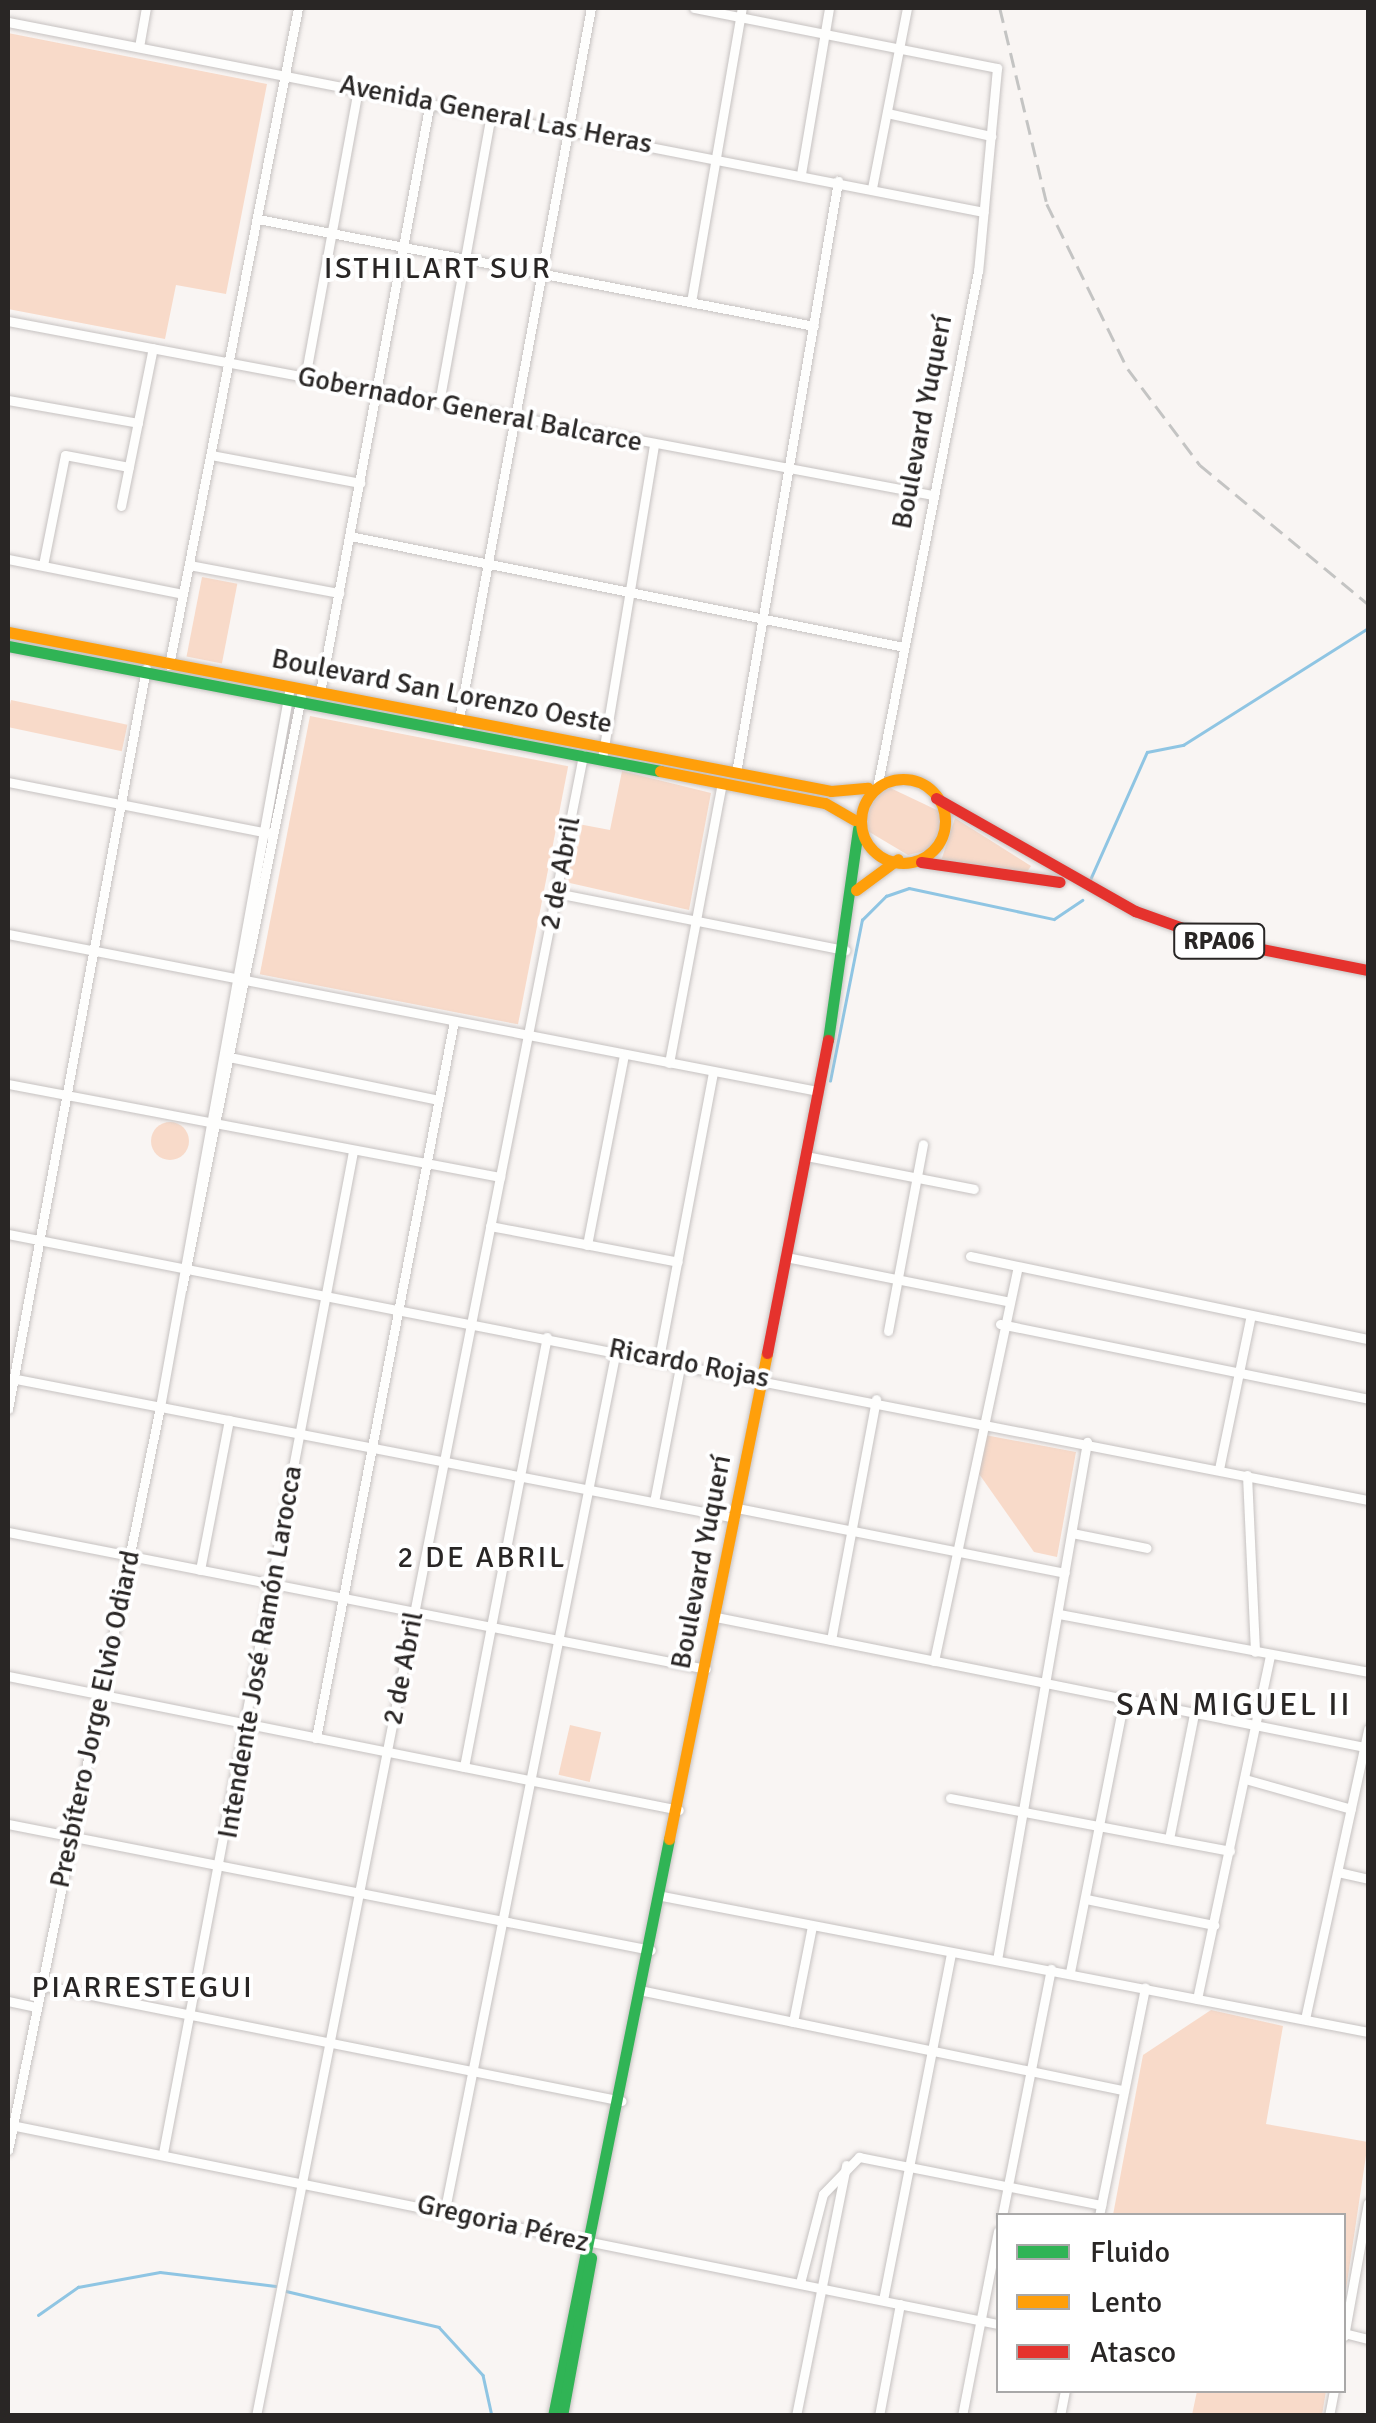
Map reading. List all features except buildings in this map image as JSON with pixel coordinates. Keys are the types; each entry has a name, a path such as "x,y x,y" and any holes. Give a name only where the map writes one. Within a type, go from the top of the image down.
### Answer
{"main road":[{"name":"Boulevard San Lorenzo Oeste","path":"8,632 146,666 167,677 295,695 584,750 722,783 825,802 856,824"},
{"name":"Boulevard San Lorenzo Oeste","path":"8,646 146,666 170,663 295,695 320,692 458,726"},
{"name":"Boulevard San Lorenzo Oeste","path":"602,754 736,773 873,785"},
{"name":"RPA06","path":"873,785 936,798 1076,886 1216,940 1368,970"},
{"path":"856,824 873,785"},
{"path":"919,862 949,838 936,798"},
{"name":"RPA06","path":"856,824 898,858 1076,886"},
{"name":"Boulevard Yuquerí","path":"553,2416 644,1991 806,1156 856,890 856,824"},
{"path":"856,890 898,858"},
{"name":"Boulevard Yuquerí","path":"562,2416 592,2243"}],"street":[{"path":"139,47 146,8"},
{"path":"167,677 298,8"},
{"path":"458,726 591,8"},
{"path":"694,8 741,12 824,34 899,48"},
{"path":"801,174 829,8"},
{"path":"872,188 907,8"},
{"path":"691,302 741,12"},
{"name":"Avenida General Las Heras","path":"8,22 570,128 984,212"},
{"name":"Boulevard Yuquerí","path":"873,785 904,646 984,212 997,68 899,48"},
{"path":"305,378 358,88"},
{"path":"320,692 430,102"},
{"path":"439,403 491,113"},
{"path":"886,113 991,136"},
{"path":"736,773 838,181"},
{"path":"258,220 814,326"},
{"name":"Gobernador General Balcarce","path":"8,320 789,471 932,495"},
{"path":"121,506 153,348"},
{"path":"10,399 138,423"},
{"path":"602,754 654,445"},
{"path":"211,455 360,483"},
{"path":"43,566 65,456 129,468"},
{"path":"350,536 904,646"},
{"path":"8,559 183,594"},
{"path":"189,564 339,593"},
{"path":"8,1409 10,1378 40,1240 146,666"},
{"name":"Presbítero Jorge Elvio Odiard","path":"8,2150 10,2124 160,1407 182,1288 179,1265 262,832 295,695"},
{"name":"Presbítero Jorge Elvio Odiard","path":"182,1288 193,1268 250,982 295,695"},
{"name":"2 de Abril","path":"256,2416 584,750"},
{"path":"8,782 275,835"},
{"path":"669,1063 722,783"},
{"path":"556,893 844,950"},
{"path":"8,934 817,1091"},
{"path":"316,1738 454,1021"},
{"path":"586,1245 624,1054"},
{"path":"234,1058 439,1100"},
{"path":"659,1358 713,1072"},
{"path":"8,1084 500,1177"},
{"path":"888,1330 923,1144"},
{"name":"Intendente José Ramón Larocca","path":"164,2154 248,1724 353,1150"},
{"path":"806,1156 974,1189"},
{"path":"490,1226 678,1262"},
{"name":"Ricardo Rojas","path":"8,1234 876,1399 1368,1500"},
{"path":"970,1256 1368,1339"},
{"path":"786,1257 1007,1301"},
{"path":"934,1661 1000,1324 1018,1267"},
{"path":"1219,1470 1251,1314"},
{"path":"1000,1324 1368,1399"},
{"path":"464,1767 547,1337"},
{"path":"445,2210 616,1350"},
{"path":"654,1502 681,1362"},
{"path":"10,1378 588,1490 852,1530 1064,1573"},
{"path":"831,1640 876,1399"},
{"path":"200,1570 228,1420"},
{"path":"997,1960 1087,1442"},
{"path":"1247,1475 1255,1652"},
{"path":"8,1532 706,1669"},
{"path":"1072,1532 1147,1548"},
{"path":"1059,1614 1368,1672"},
{"path":"716,1617 1365,1746"},
{"path":"1197,1999 1270,1656"},
{"path":"8,1676 678,1810"},
{"path":"1070,1972 1124,1700"},
{"path":"1168,1839 1194,1714"},
{"path":"1305,2019 1368,1728"},
{"path":"1245,1779 1352,1809"},
{"path":"950,1798 1230,1851"},
{"path":"8,1824 652,1950"},
{"path":"1338,1872 1368,1879"},
{"path":"662,1896 1368,2032"},
{"path":"1086,1899 1214,1925"},
{"path":"793,2022 812,1926"},
{"path":"883,2300 951,1954"},
{"path":"1003,2213 1051,1969"},
{"path":"41,1986 622,2100"},
{"path":"800,2283 823,2194 847,2162 858,2157 1008,2186 1100,2210 1144,1988"},
{"path":"644,1991 1124,2090"},
{"path":"8,2001 36,2006"},
{"name":"Gregoria Pérez","path":"10,2124 302,2180 996,2324"},
{"path":"796,2416 847,2162"},
{"path":"1346,2328 1363,2264 1368,2203"},
{"path":"962,2416 996,2241"},
{"path":"878,2416 900,2304"}],"shaded area":[{"path":"8,33 267,84 226,294 176,285 165,339 8,309"},
{"path":"202,577 237,584 222,663 187,657"},
{"path":"11,700 127,725 122,751 8,727"},
{"path":"310,716 568,766 518,1024 260,974"},
{"path":"622,771 711,793 689,910 561,881 573,823 610,830"},
{"path":"884,785 941,812 938,848 908,855 866,830 868,797"},
{"path":"955,818 1031,866 1027,872 941,861"},
{"path":"170,1122 183,1128 189,1141 183,1154 170,1160 157,1154 151,1141 157,1128"},
{"path":"985,1435 1076,1452 1057,1557 1034,1552 977,1471"},
{"path":"570,1725 601,1732 590,1782 559,1775"},
{"path":"1211,2010 1283,2026 1266,2124 1368,2142 1346,2290 1346,2213 1113,2213 1143,2055"},
{"path":"1196,2393 1326,2393 1322,2415 1192,2415"}],"waterway":[{"path":"1089,882 1147,752 1183,745 1368,628"},
{"path":"830,1081 862,920 886,896 909,888 1054,919 1082,900"},
{"path":"38,2315 78,2287 160,2272 275,2286"},
{"path":"286,2291 439,2327 483,2375 492,2416"}],"railway":[{"path":"1000,8 1047,204 1128,369 1200,465 1368,604"}],"traffic: fast":[{"path":"8,646 660,771"},
{"path":"828,1040 858,828"},
{"path":"553,2416 669,1839"},
{"path":"562,2416 591,2258"}],"traffic: slow":[{"path":"8,632 831,791 868,788"},
{"path":"660,771 825,803 855,820"},
{"path":"895,779 911,779 927,786 938,797 945,821 942,837 933,851 911,863 895,863 879,856 868,845 861,829 861,813 868,797 879,786 895,779"},
{"path":"856,890 898,859"},
{"path":"669,1839 767,1353"}],"traffic: jam":[{"path":"936,798 1135,911 1216,940 1368,970"},
{"path":"921,862 1060,882"},
{"path":"767,1353 828,1040"}],"district":[{"name":"ISTHILART SUR","path":"438,269"},
{"name":"2 DE ABRIL","path":"482,1558"},
{"name":"SAN MIGUEL II","path":"1234,1705"},
{"name":"PIARRESTEGUI","path":"143,1988"}]}
